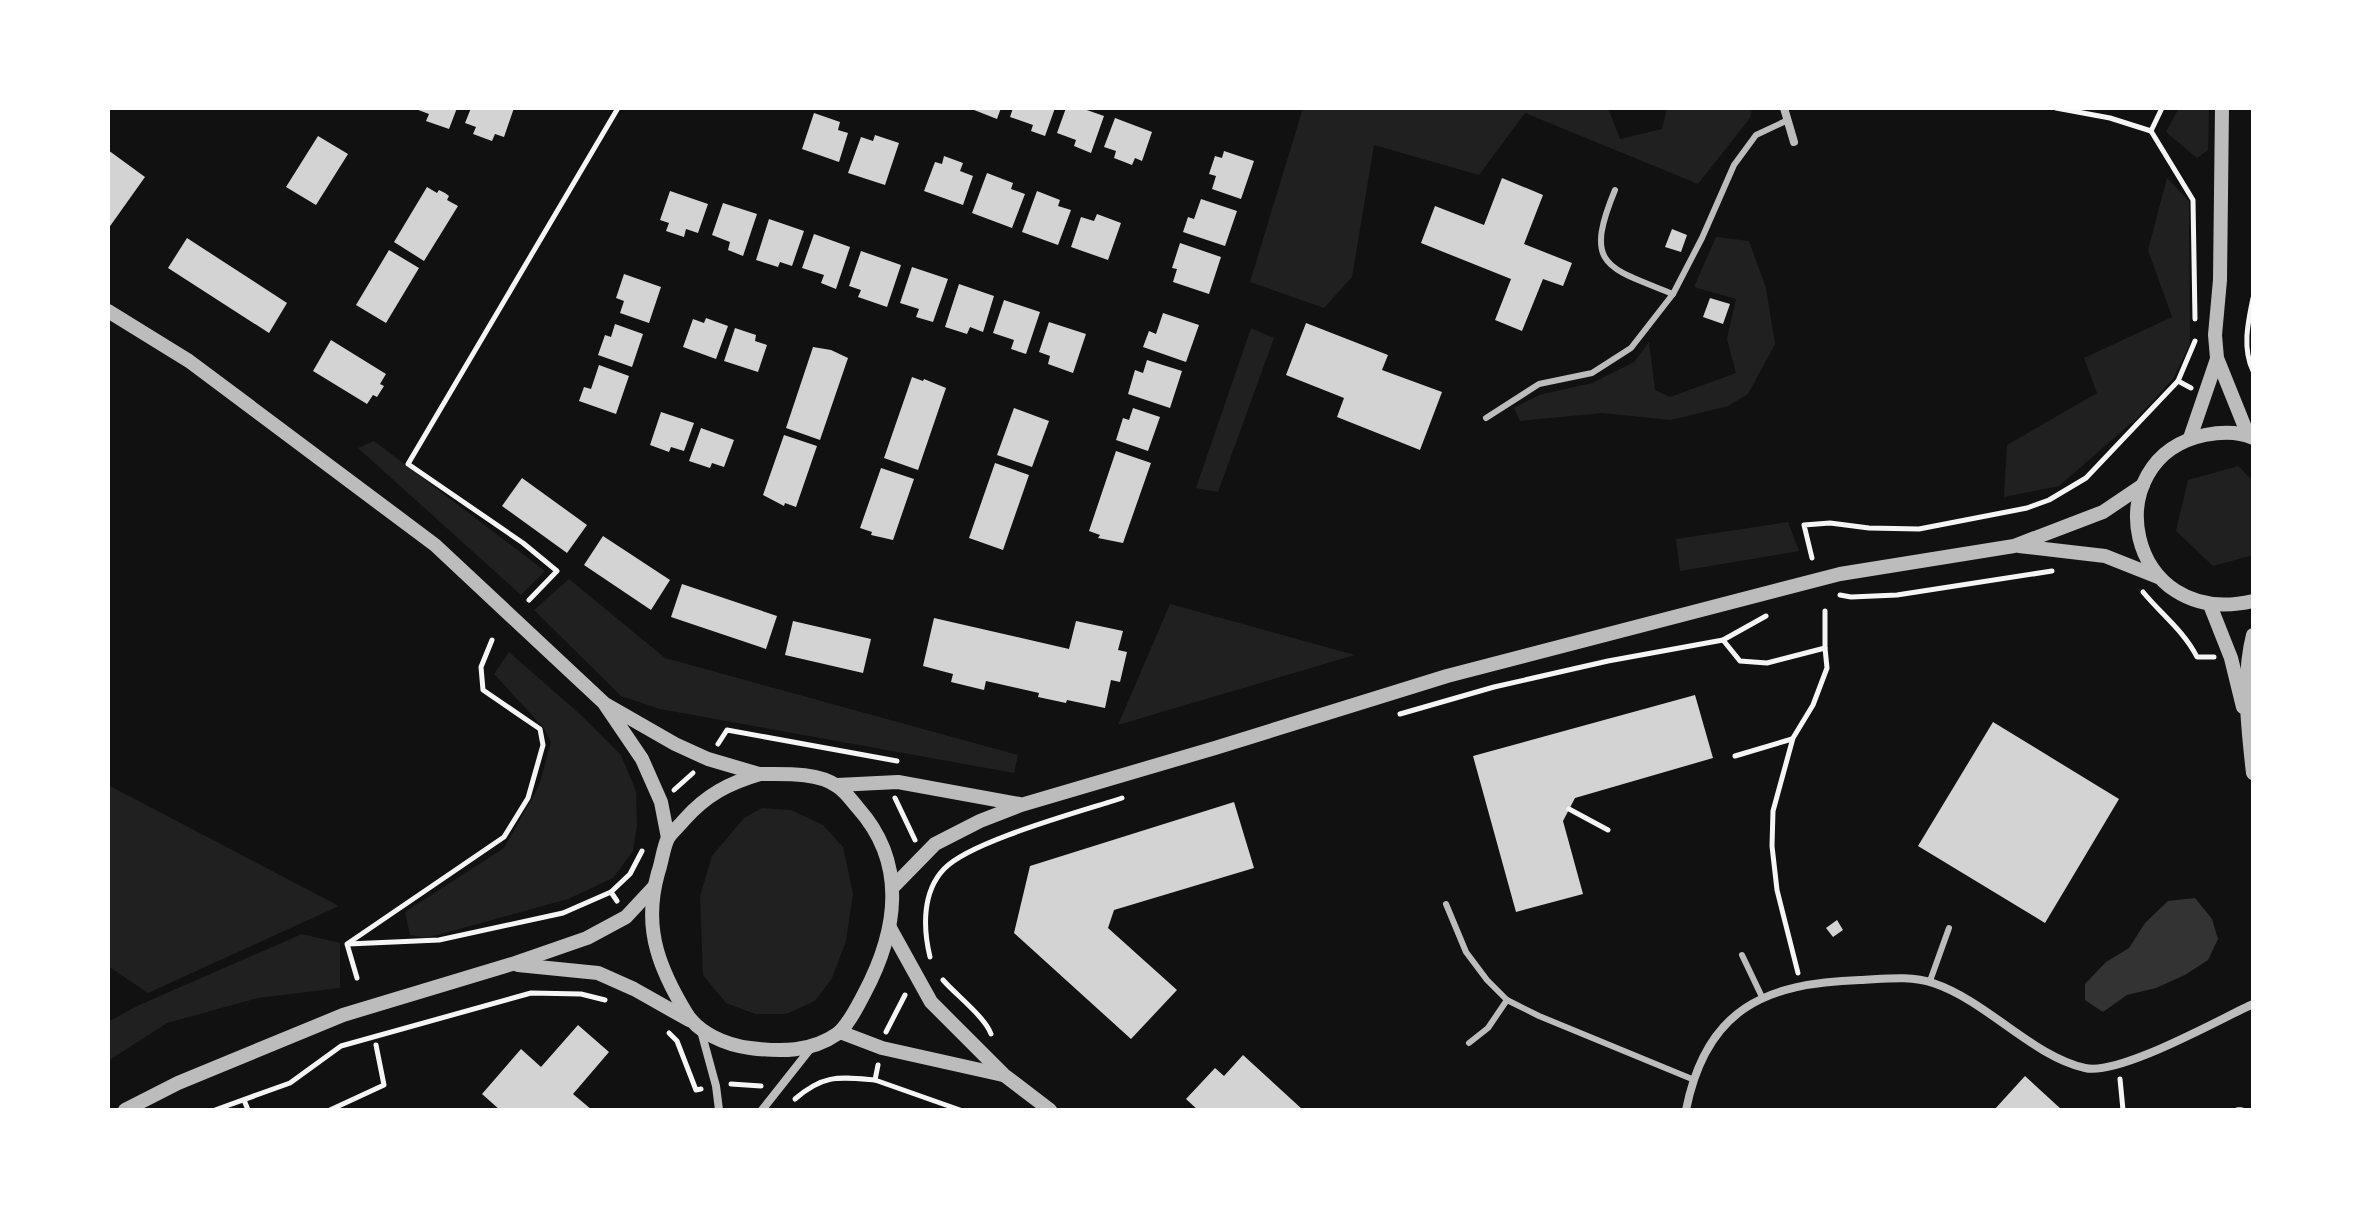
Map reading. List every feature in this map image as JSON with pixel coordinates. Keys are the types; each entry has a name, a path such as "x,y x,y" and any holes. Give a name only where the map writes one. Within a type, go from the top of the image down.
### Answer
{"street":[{"path":"1784,108 1794,142"},
{"path":"2222,108 2220,280 2215,335 2217,358 2251,437"},
{"path":"108,311 189,361 435,545 604,703 642,759 661,802 668,838"},
{"path":"2190,438 2217,358"},
{"path":"2251,437 2219,432 2190,438 2170,449 2155,465 2143,485 2137,508 2137,533 2144,556 2158,577 2173,590 2191,600 2210,605 2233,606 2253,601"},
{"path":"893,887 935,844 1021,805 1462,672 1840,574 2014,546 2103,512 2143,485"},
{"path":"2014,546 2105,556 2158,577"},
{"path":"2210,605 2231,658 2249,734"},
{"path":"2253,635 2249,651 2249,734 2253,773"},
{"path":"604,703 675,744 708,759 760,774 803,775 837,785 898,782 1021,805"},
{"path":"760,774 735,781 698,804 668,838 653,888 652,920 656,948 668,982 690,1020 701,1031 742,1047 778,1052 811,1047 840,1032 880,963 890,928 893,887 886,851 869,821 837,785"},
{"path":"125,1110 178,1083 343,1015 587,938 626,917 653,888"},
{"path":"890,928 931,1002 1004,1075 1050,1110"},
{"path":"512,964 598,973 690,1020"},
{"path":"1686,1110 1692,1079 1715,1036 1734,1015 1762,997 1802,984 1895,978 1930,981 1970,999 2053,1054 2087,1069 2118,1066 2253,1004"},
{"path":"701,1031 716,1086 719,1110"},
{"path":"840,1032 882,1048 1004,1075"},
{"path":"762,1110 811,1047"}],"lane":[{"path":"1486,418 1539,384 1592,373 1631,348 1673,294 1734,165 1756,135 1788,120"},
{"path":"1615,190 1601,223 1599,242 1606,261 1620,272 1673,294"},
{"path":"1446,904 1466,952 1507,1000 1692,1079"},
{"path":"1930,981 1949,928"},
{"path":"1742,955 1762,997"},
{"path":"1469,1043 1488,1028 1507,1000"}],"path":[{"path":"529,600 557,571 523,543 408,464 618,108"},
{"path":"1812,558 1804,525 1830,523 1919,529 2027,508 2049,500 2086,478 2178,381 2195,344 2193,200 2151,131 2110,118 2056,108"},
{"path":"2151,131 2162,108"},
{"path":"2253,298 2246,332 2249,363 2253,371"},
{"path":"2178,381 2206,396"},
{"path":"1835,593 1851,597 1897,595 2024,573 2066,570"},
{"path":"2130,587 2142,591 2165,619 2188,638 2197,657 2231,658"},
{"path":"1802,984 1780,904 1772,846 1773,811 1793,738 1813,705 1827,668 1825,611"},
{"path":"1389,717 1494,687 1594,664 1723,640 1769,615"},
{"path":"347,944 504,837 528,798 543,745 540,729 483,690 481,667 492,640"},
{"path":"1723,640 1740,661 1767,663 1825,648"},
{"path":"661,802 708,759 727,730 901,762 895,799 914,839 944,868"},
{"path":"1735,756 1793,738"},
{"path":"931,961 925,929 926,906 944,868 977,848 1135,795"},
{"path":"1569,809 1608,830"},
{"path":"347,944 439,940 563,913 611,892 630,874 643,849"},
{"path":"611,892 626,917"},
{"path":"347,944 357,978"},
{"path":"215,1110 290,1083 341,1046 531,993 581,994 622,1005 634,989"},
{"path":"330,1110 384,1085 376,1045"},
{"path":"2118,1066 2123,1110"},
{"path":"875,1080 960,1110"},
{"path":"244,1100 248,1110"}],"shaded area":[{"path":"1303,108 1608,108 1620,139 1662,129 1667,108 1752,108 1750,118 1698,184 1525,113 1479,175 1374,145 1352,277 1324,308 1250,282"},
{"path":"2179,108 2209,108 2208,150 2197,158 2166,132"},
{"path":"2167,178 2189,201 2190,344 2173,379 2136,419 2059,486 2004,497 2007,445 2097,393 2084,358 2172,317 2148,250"},
{"path":"1716,237 1749,241 1766,288 1775,344 1748,394 1728,406 1671,420 1602,413 1520,421 1514,408 1539,395 1592,383 1634,362 1649,342 1655,390 1670,397 1736,373 1727,339 1736,299 1694,287"},
{"path":"1251,328 1274,338 1218,492 1196,488"},
{"path":"374,441 545,571 521,595 358,448"},
{"path":"2238,466 2253,481 2253,555 2213,566 2176,531 2188,480"},
{"path":"1788,522 1799,551 1680,571 1676,539"},
{"path":"569,579 665,658 1018,755 1014,773 660,709 621,696 534,610"},
{"path":"1170,604 1355,655 1118,725"},
{"path":"509,652 621,755 636,791 637,825 633,851 613,878 568,899 426,938 410,935 405,912 504,848 539,786 551,742 543,727 494,674"},
{"path":"108,785 339,906 148,993 108,966"},
{"path":"762,808 791,810 823,825 843,847 853,894 846,941 832,978 815,1001 786,1014 755,1014 726,1003 703,975 700,896 712,856 744,818"},
{"path":"2195,898 2212,919 2218,939 2208,960 2156,988 2127,995 2103,1012 2085,1000 2085,984 2106,962 2129,948 2145,923 2168,901"},
{"path":"302,934 340,943 340,988 258,998 167,1023 108,1061 108,1022 137,1006"}],"building":[{"path":"413,108 457,108 449,129 426,121 429,114"},
{"path":"471,108 514,108 504,137 495,134 492,141 473,134 476,127 465,123"},
{"path":"969,108 1001,108 997,119"},
{"path":"1013,108 1055,108 1045,136 1031,131 1033,125 1010,117"},
{"path":"1066,108 1081,108 1104,116 1091,153 1074,146 1076,140 1057,133"},
{"path":"814,113 840,122 838,130 848,133 839,162 802,149"},
{"path":"1115,118 1152,132 1142,161 1135,158 1132,165 1114,158 1116,151 1104,147"},
{"path":"875,135 899,143 885,185 848,173 861,137 873,141"},
{"path":"318,136 348,154 316,205 286,187"},
{"path":"108,150 145,177 108,229"},
{"path":"1224,151 1254,161 1241,199 1212,189 1216,176 1209,174 1215,156 1222,158"},
{"path":"944,156 963,163 960,171 973,176 963,205 924,191 935,162 942,164"},
{"path":"987,173 1013,183 1011,189 1025,194 1012,228 972,213"},
{"path":"1502,178 1543,195 1524,244 1572,263 1563,286 1543,279 1522,331 1495,320 1511,279 1421,243 1435,206 1484,225"},
{"path":"427,187 437,193 439,190 445,193 449,196 447,200 458,206 424,261 394,242"},
{"path":"670,191 708,204 698,233 686,229 684,237 666,231 669,223 660,220"},
{"path":"1037,191 1060,200 1058,206 1071,210 1058,245 1022,232"},
{"path":"1201,199 1237,211 1225,246 1183,232 1188,217 1194,219"},
{"path":"723,203 757,214 743,256 728,250 730,242 712,235"},
{"path":"1097,214 1121,223 1108,260 1071,247 1081,217 1094,221"},
{"path":"769,219 804,231 792,266 780,262 778,267 756,260"},
{"path":"1672,229 1687,235 1681,252 1665,247"},
{"path":"814,234 850,247 836,289 821,283 824,275 802,268"},
{"path":"187,238 287,303 269,333 168,268"},
{"path":"1180,243 1221,257 1209,294 1173,282 1177,269 1172,268"},
{"path":"389,250 419,268 386,323 356,305"},
{"path":"861,251 901,265 887,307 858,297 861,290 849,286"},
{"path":"912,267 948,279 933,322 916,317 919,309 900,303"},
{"path":"624,274 661,287 649,323 620,313 624,301 616,298"},
{"path":"959,284 994,296 983,332 970,327 967,334 945,327"},
{"path":"1710,298 1730,304 1723,324 1703,317"},
{"path":"1004,300 1040,312 1026,354 1011,349 1014,340 993,333"},
{"path":"1163,313 1199,325 1186,362 1143,347 1149,331 1156,334"},
{"path":"706,318 728,326 716,359 683,347 693,319 704,323"},
{"path":"1049,322 1086,334 1073,373 1048,364 1050,356 1039,352"},
{"path":"1306,323 1388,355 1382,370 1442,392 1420,450 1337,417 1344,398 1286,375"},
{"path":"615,324 643,334 632,367 598,355 605,335 611,337"},
{"path":"735,328 756,335 755,341 767,345 758,372 724,361"},
{"path":"331,340 386,374 380,384 384,386 377,397 373,395 367,404 313,371"},
{"path":"813,347 831,350 848,358 820,440 786,428"},
{"path":"1147,360 1182,371 1170,408 1128,394 1135,370 1143,373"},
{"path":"599,365 629,376 616,414 579,401 584,387 591,389"},
{"path":"912,377 946,388 918,470 884,458"},
{"path":"1014,408 1049,421 1032,467 997,455"},
{"path":"1133,408 1160,417 1148,451 1116,440 1123,418 1129,420"},
{"path":"661,412 694,423 684,451 671,447 669,452 650,445"},
{"path":"701,428 734,440 724,467 712,463 710,468 689,461"},
{"path":"784,435 817,446 796,507 785,503 784,506 763,495"},
{"path":"1116,451 1151,463 1123,543 1098,538 1100,535 1089,531"},
{"path":"995,463 1029,475 1003,550 969,538"},
{"path":"881,468 914,479 893,540 871,535 872,532 860,528"},
{"path":"522,478 587,525 567,553 502,506"},
{"path":"603,536 670,580 651,610 584,565"},
{"path":"682,584 777,616 766,649 671,617"},
{"path":"934,618 1069,649 1076,621 1123,631 1118,650 1127,652 1120,682 1111,680 1105,708 1038,697 1039,693 986,681 984,690 951,682 953,674 923,666"},
{"path":"793,621 871,639 863,673 785,655"},
{"path":"1695,695 1713,758 1575,798 1563,821 1583,894 1516,912 1473,756"},
{"path":"1993,722 2119,799 2045,923 1918,846"},
{"path":"1234,802 1254,868 1114,910 1108,928 1177,990 1131,1039 1014,933 1030,866"},
{"path":"1837,920 1843,930 1833,937 1826,928"},
{"path":"578,1025 609,1052 573,1094 592,1110 500,1110 482,1094 521,1049 541,1067"},
{"path":"1243,1055 1303,1110 1198,1110 1186,1099 1215,1068 1224,1076"},
{"path":"2025,1076 2062,1110 1994,1110"}]}
